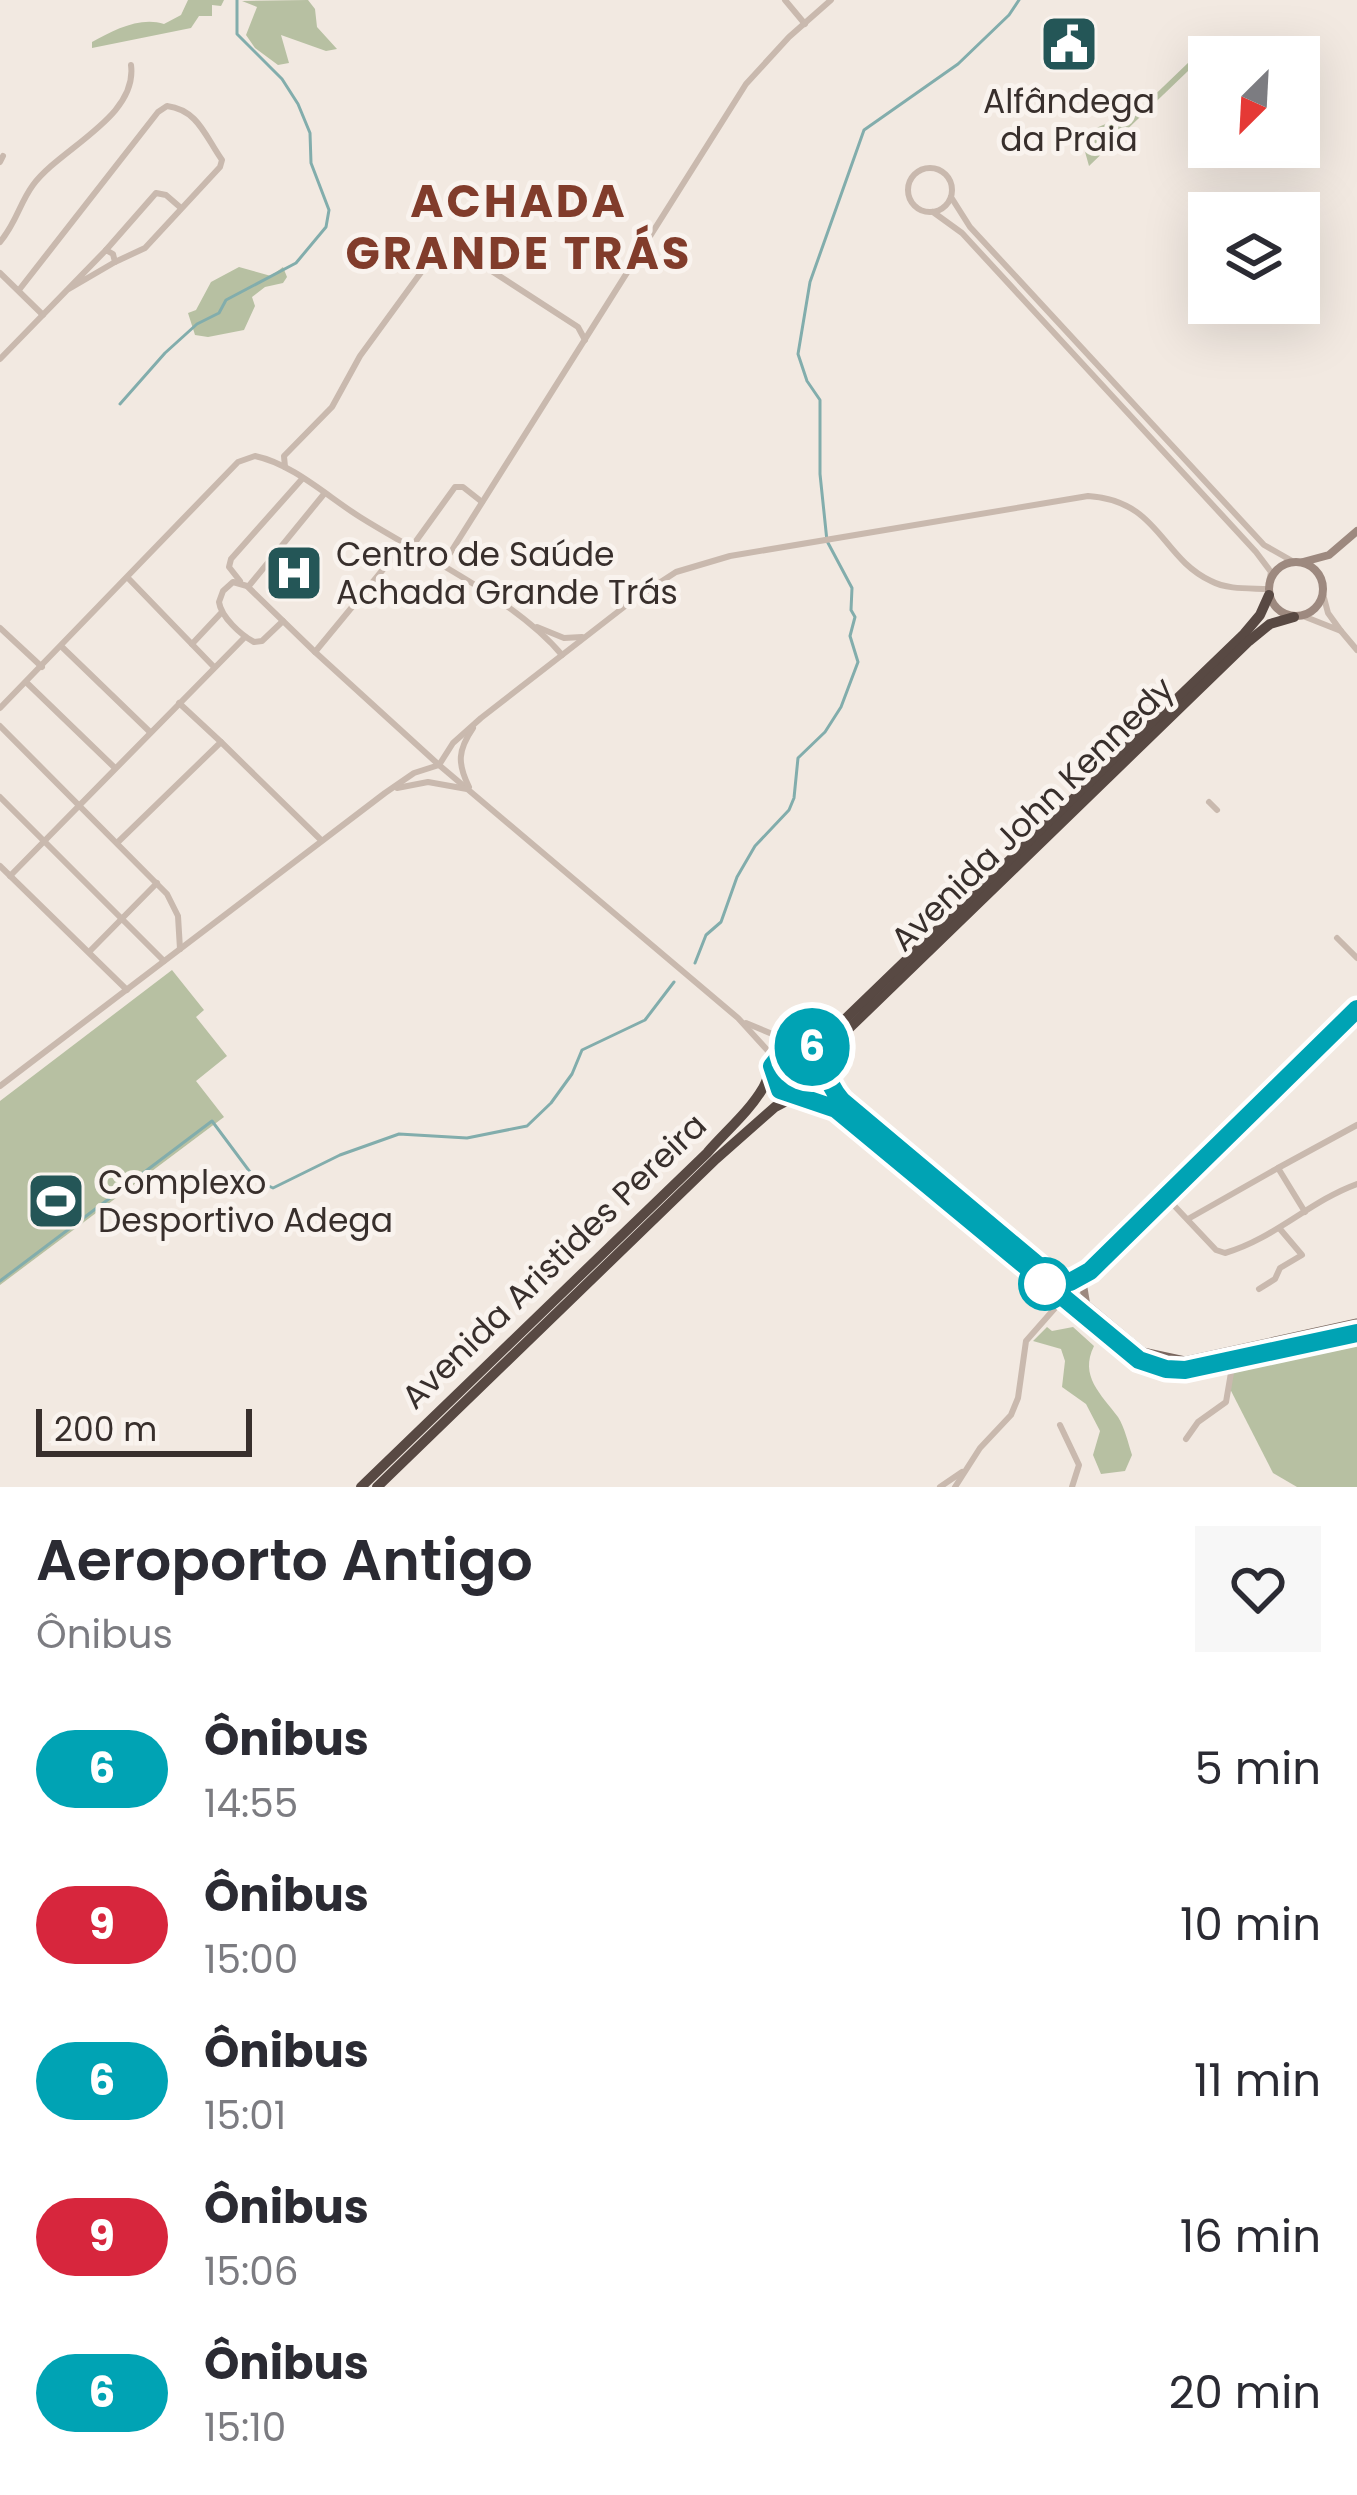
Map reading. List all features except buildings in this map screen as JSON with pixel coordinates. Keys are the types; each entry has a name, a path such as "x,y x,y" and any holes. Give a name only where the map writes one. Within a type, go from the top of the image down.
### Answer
{"highway":[{"name":"Avenida John Kennedy","path":"799,1044 839,1025 1210,667 1260,615 1269,589"},
{"name":"Avenida John Kennedy","path":"825,1072 836,1041 1249,641 1270,624 1299,616"},
{"path":"799,1044 818,1053 825,1072 817,1090 799,1096 775,1083 772,1066 781,1050 799,1044"},
{"name":"Avenida Aristides Pereira","path":"361,1487 707,1153 759,1094 772,1066"},
{"name":"Avenida Aristides Pereira","path":"377,1487 716,1159 775,1107 799,1096"}],"main road":[{"path":"1330,555 1316,608 1299,616 1278,610 1269,589 1278,568 1330,555 1357,531"},
{"path":"1298,562 1314,568 1322,580"},
{"path":"1053,1278 1070,1282 1090,1271 1357,1009"},
{"path":"825,1072 842,1101 1136,1348 1176,1361 1357,1323"},
{"path":"799,1096 836,1109 1131,1355 1148,1364 1185,1370 1357,1333"},
{"path":"1088,1308 1083,1291 1090,1271"}],"street":[{"path":"785,0 805,24"},
{"path":"442,566 746,84 831,0"},
{"path":"0,242 16,224 41,176 119,108 133,78 131,65"},
{"path":"19,290 158,112 167,106 199,120 222,160 208,184 141,251 67,290"},
{"path":"0,1085 385,793 414,773 439,765 453,742 481,718 676,572 712,560 1076,497 1101,497 1144,515 1208,580 1269,589 1271,572 1256,552 962,233 909,200 907,186 914,173 926,167 940,170 950,180 951,197 970,226 1264,545 1298,562"},
{"path":"0,359 156,193 182,208"},
{"path":"933,212 945,207 951,197"},
{"path":"453,246 578,327 585,340"},
{"path":"106,250 115,262"},
{"path":"285,467 284,456 332,407 360,356 433,256"},
{"path":"0,273 43,315"},
{"path":"0,708 243,459 261,457 285,467 442,566 531,625 562,655"},
{"path":"302,479 231,559 230,569 439,765 738,1018 769,1052 772,1066"},
{"path":"315,652 455,487 463,487 482,502"},
{"path":"248,587 324,494"},
{"path":"128,578 214,667"},
{"path":"240,581 220,594 222,612 245,637 262,641 283,621"},
{"path":"1323,594 1328,613 1357,650"},
{"path":"192,644 222,612"},
{"path":"1299,616 1341,631"},
{"path":"531,625 564,638 590,633"},
{"path":"0,628 41,668"},
{"path":"10,876 245,637"},
{"path":"62,646 150,732"},
{"path":"27,682 115,768"},
{"path":"179,703 321,840"},
{"path":"470,790 460,770 460,752 481,718"},
{"path":"0,726 157,883 178,916 180,949"},
{"path":"117,843 221,742"},
{"path":"385,793 428,782 470,790"},
{"path":"0,797 164,961"},
{"path":"1210,802 1217,810"},
{"path":"0,866 127,990"},
{"path":"89,952 157,883"},
{"path":"1337,938 1357,958"},
{"path":"738,1018 775,1038 799,1044"},
{"path":"1187,1219 1357,1125"},
{"path":"1278,1168 1306,1213"},
{"path":"1166,1197 1216,1250 1225,1253 1357,1184"},
{"path":"1258,1289 1302,1255 1280,1228"},
{"path":"956,1487 1011,1415 1018,1398 1023,1348 1063,1299"},
{"path":"1186,1438 1198,1421 1226,1402 1233,1361"},
{"path":"1060,1425 1079,1465 1072,1487"},
{"path":"940,1487 965,1470"}],"green space":[{"path":"188,0 224,0 221,6 212,5 212,16 199,16 191,28 92,48 92,42 127,26 164,24 181,15"},
{"path":"308,0 315,9 317,27 337,49 326,51 281,35 289,63 278,65 246,35 257,7 242,1"},
{"path":"1188,63 1188,71 1089,166 1084,133 1139,110"},
{"path":"239,267 271,276 283,267 287,277 252,297 255,306 244,330 195,335 188,313 196,310 211,282"},
{"name":"Complexo Desportivo Adega","path":"172,970 204,1010 196,1017 227,1056 196,1081 224,1117 0,1285 0,1101"},
{"path":"1047,1327 1052,1331 1073,1327 1094,1346 1091,1376 1120,1421 1132,1455 1125,1471 1101,1474 1093,1455 1100,1431 1086,1404 1062,1387 1065,1361 1061,1349 1033,1341"},
{"path":"1357,1344 1357,1487 1297,1487 1273,1473 1227,1383 1234,1371"}],"waterway":[{"path":"120,404 197,324 219,313 226,300 296,263 326,227 329,210 311,163 310,133 282,79 237,34 237,0"},
{"path":"695,963 706,935 721,922 737,877 755,846 789,810 798,758 825,732 841,707 858,662 850,636 855,617 852,588 827,541 820,474 820,400 798,354 810,282 864,130 958,64 1019,0"},
{"path":"0,1281 212,1121 256,1180 273,1188 340,1155 399,1134 467,1138 527,1126 572,1074 582,1050 645,1020 674,982"}],"bus line":[{"name":"6","path":"1357,1009 1090,1271 1070,1282 1053,1278 842,1101 827,1082 823,1060 812,1047 788,1046 772,1066 780,1090 836,1109 1139,1360 1185,1370 1357,1333"}],"place":[{"name":"Alfândega da Praia","path":"1069,44"},
{"name":"Centro de Saúde Achada Grande Trás","path":"294,573"},
{"name":"Complexo Desportivo Adega","path":"56,1201"}],"district":[{"name":"ACHADA GRANDE TRÁS","path":"519,227"}]}
